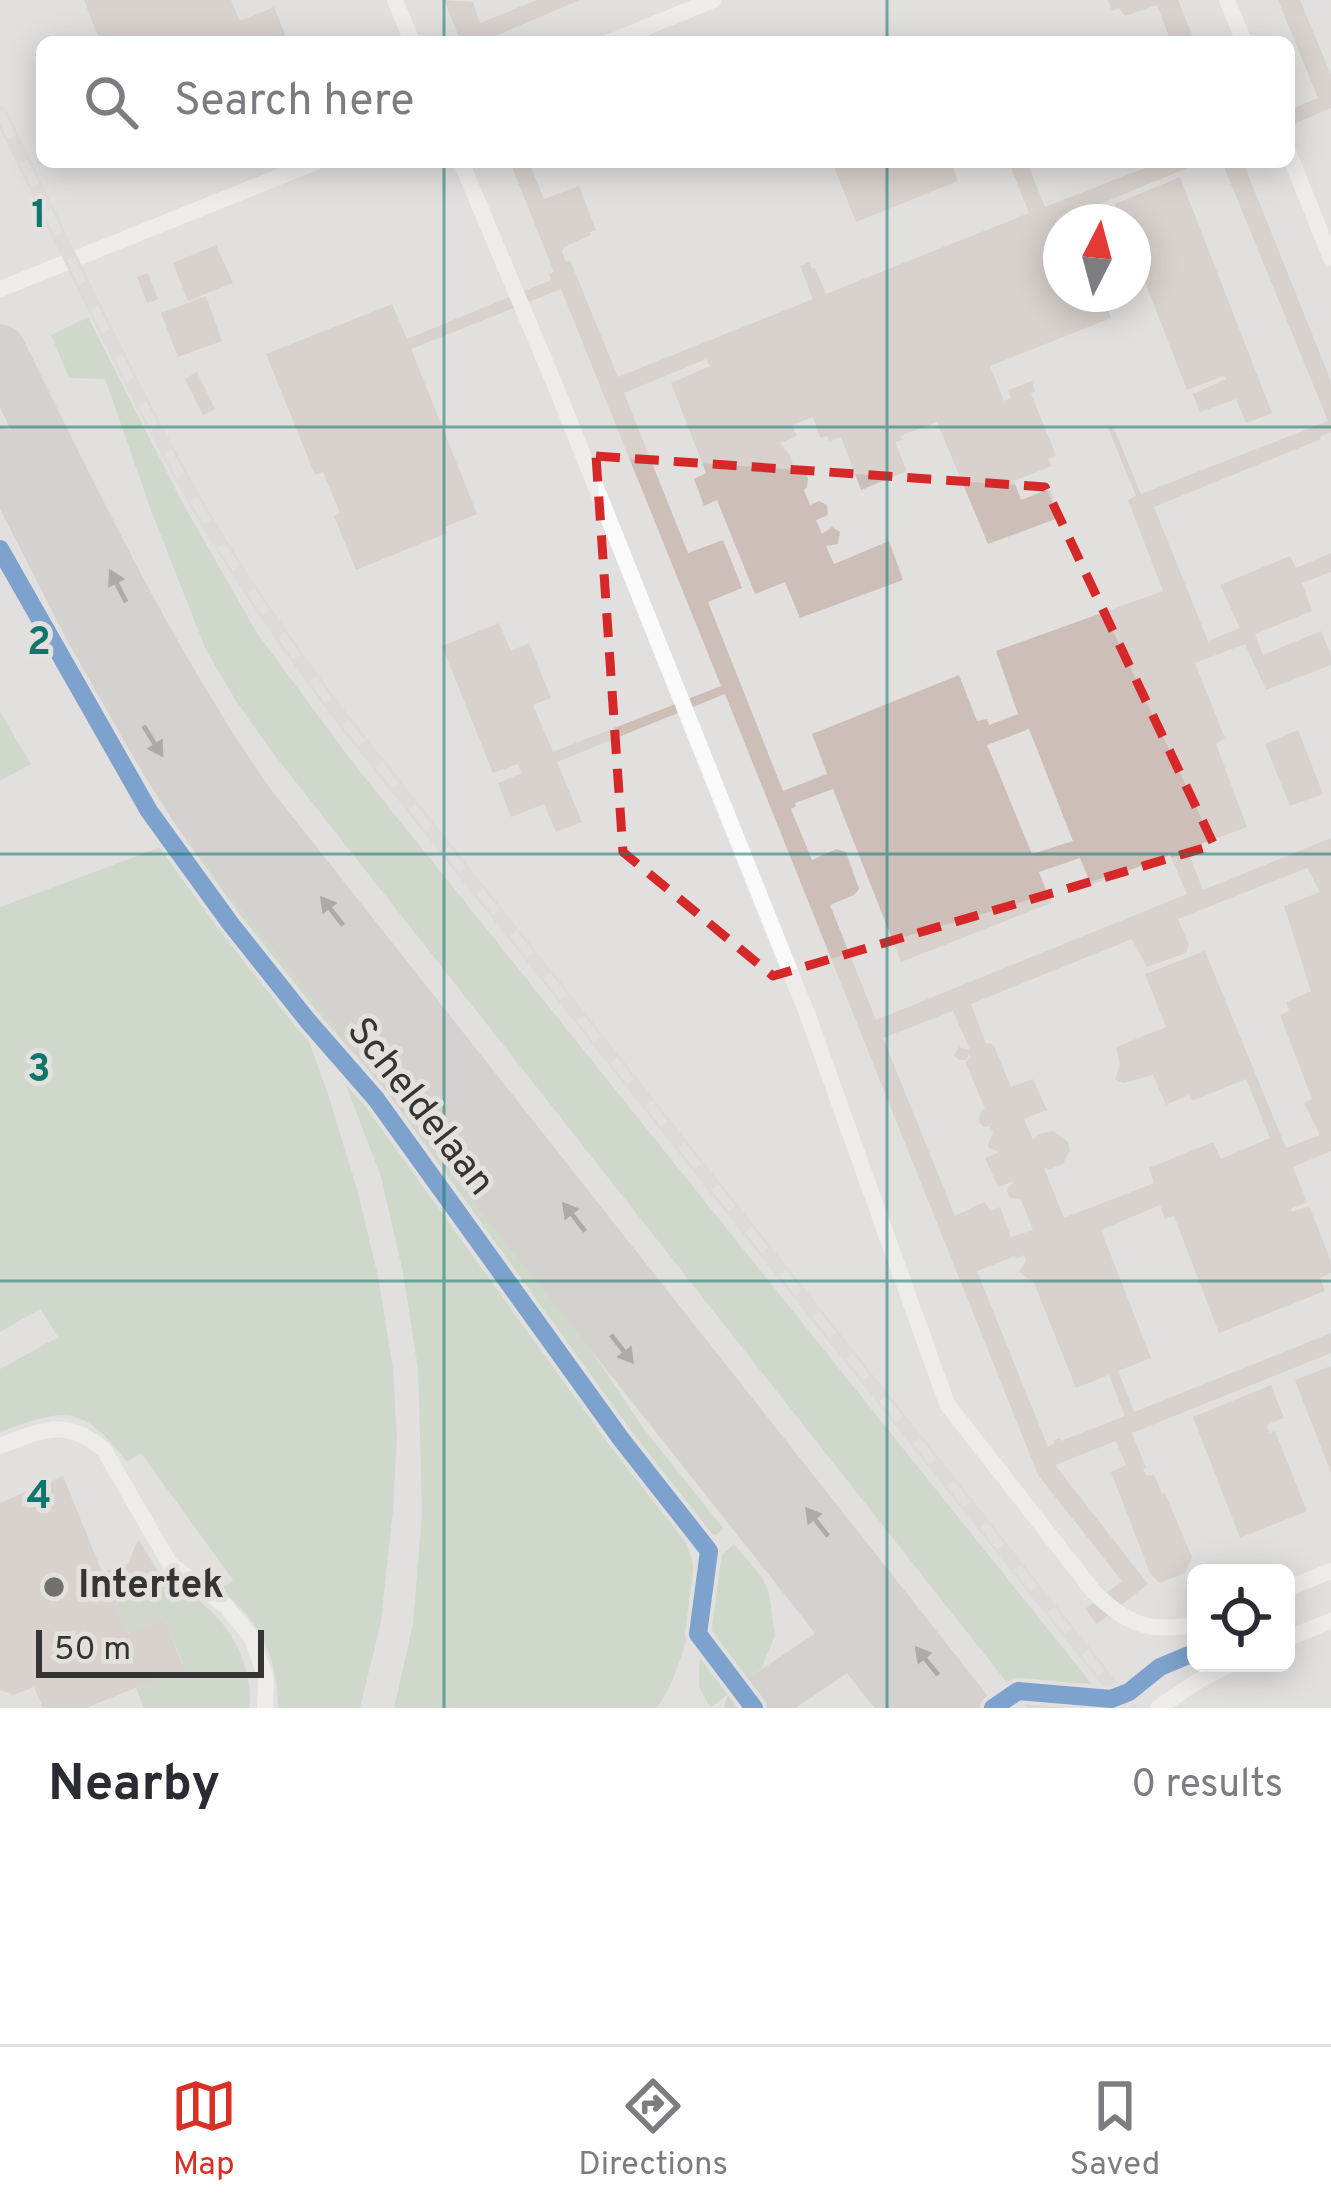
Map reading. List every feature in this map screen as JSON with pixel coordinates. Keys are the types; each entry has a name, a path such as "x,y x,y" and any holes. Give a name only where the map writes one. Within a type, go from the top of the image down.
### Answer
{"main road":[{"name":"Scheldelaan","path":"0,350 140,628 236,785 871,1627 907,1708"},
{"name":"Scheldelaan","path":"0,453 120,688 198,813 871,1627 965,1708"},
{"path":"751,1708 871,1627"}],"lane":[{"path":"395,0 410,36"},
{"path":"625,36 713,0"},
{"path":"1227,0 1242,36"},
{"path":"0,289 301,168"},
{"path":"464,168 808,1016 946,1404 1115,1613 1162,1629 1187,1626"},
{"path":"1295,168 1331,258"},
{"path":"0,1446 57,1428 90,1438 104,1450 170,1564 226,1606 252,1638 266,1679 265,1708"},
{"path":"1295,1585 1331,1571"},
{"path":"1295,1635 1331,1621"},
{"path":"1158,1708 1215,1672"}],"highlighted area":[{"path":"596,456 1045,487 1214,845 773,976 623,852"}],"green space":[{"path":"88,317 182,502 257,633 351,760 1100,1694 1063,1708 1026,1707 272,752 206,650 105,379 69,378 51,335"},
{"path":"0,712 31,764 0,781"},
{"path":"189,837 591,1350 644,1429 724,1529 716,1535 703,1532 393,1111 318,1023 180,840"},
{"path":"161,847 307,1036 357,1189 378,1276 393,1369 397,1439 381,1622 360,1708 278,1708 275,1673 264,1642 246,1614 220,1590 233,1580 141,1453 127,1462 97,1429 71,1416 41,1418 0,1432 0,1369 58,1337 40,1309 0,1332 0,907"},
{"path":"342,1075 395,1137 683,1534 694,1571 693,1604 680,1661 657,1708 394,1708 413,1624 422,1513 418,1369 381,1177"},
{"path":"734,1544 762,1577 775,1636 761,1669 710,1708 699,1686 699,1666 716,1560"},
{"path":"165,1583 201,1602 228,1632 246,1668 250,1708 144,1708 136,1688 183,1664 164,1618 128,1633 115,1603"}],"building":[{"path":"84,0 231,0 240,21 274,7 286,36 98,36"},
{"path":"444,0 473,2 480,23 537,0 580,0 495,36 459,36"},
{"path":"1108,0 1178,0 1193,36 1169,36 1157,5 1125,16 1119,8 1112,11"},
{"path":"1278,0 1300,0 1331,75 1331,108 1295,123 1295,108 1318,98"},
{"path":"512,168 531,168 544,199 579,186 596,230 562,251 566,262 570,260 618,377 813,299 800,266 809,262 826,294 1029,213 1011,168 1029,168 1044,204 1043,312 1109,312 1111,318 990,366 1004,401 1011,398 1008,390 1032,381 1035,391 1031,394 1056,455 1048,459 1052,466 1014,481 1021,500 1049,489 1061,517 988,544 937,422 895,442 907,471 861,490 841,437 820,438 813,417 792,425 797,436 780,443 791,456 794,471 805,472 808,478 804,490 810,505 819,501 827,505 828,515 816,520 822,534 832,527 840,532 838,544 826,546 834,564 889,541 903,580 800,618 785,582 755,594 717,500 704,506 694,479 706,473 671,383 710,366 706,359 624,393 688,553 723,540 742,588 708,602 783,791 827,774 812,734 959,675 977,721 987,719 989,725 1018,714 996,651 1163,591 1128,500 1136,496 1108,428 1113,426 1141,494 1328,421 1224,168 1245,168 1331,381 1331,432 1154,507 1208,641 1240,628 1220,585 1290,556 1296,568 1331,553 1331,572 1302,583 1312,611 1255,634 1263,655 1321,631 1331,665 1266,690 1245,644 1195,663 1225,738 1216,744 1247,827 1187,849 1203,890 1331,838 1331,1151 1293,1167 1307,1202 1291,1209 1309,1206 1331,1261 1331,1273 1320,1278 1325,1291 1219,1333 1174,1216 1165,1219 1160,1205 1101,1230 1151,1358 1118,1371 1134,1412 1331,1333 1331,1353 1132,1433 1143,1469 1146,1475 1154,1475 1165,1493 1192,1557 1185,1573 1159,1583 1150,1573 1111,1472 1126,1465 1116,1441 1055,1465 1148,1584 1097,1624 1085,1609 1122,1581 1038,1475 725,694 557,762 582,822 556,832 544,804 511,817 498,783 522,773 518,764 493,773 442,646 499,623 511,651 529,643 551,698 533,705 553,752 721,686 561,289 411,349 477,514 445,527 447,533 356,570 334,516 340,513 323,472 315,475 266,354 392,304 407,339 551,280 549,274 554,272","holes":["1029,729 1073,841 1032,854 987,745","833,789 901,962 1051,903 1039,872 1080,858 1091,885 1170,855 1187,894 876,1020 830,905 859,889 846,852 836,849 812,860 791,809 795,803","1307,868 1320,892 1284,906 1311,991 1286,1002 1289,1011 1280,1015 1312,1099 1304,1103 1320,1135 1286,1148 1205,951 1145,974 1166,1027 1116,1047 1120,1065 1115,1079 1123,1083 1153,1075 1166,1105 1189,1095 1192,1101 1246,1079 1270,1138 1221,1159 1213,1142 1149,1168 1154,1183 1064,1218 1044,1168 1063,1164 1070,1150 1068,1142 1053,1131 1033,1140 1024,1119 1047,1110 1033,1079 1011,1087 994,1046 986,1044 971,1004 1132,939 1147,967 1186,953 1189,945 1178,919","953,1011 970,1050 959,1047 954,1055 959,1060 966,1060 969,1054 971,1058 965,1061 985,1109 979,1122 990,1126 989,1148 999,1152 985,1158 998,1187 1014,1181 1007,1190 1009,1197 1021,1200 1033,1230 1011,1237 1000,1207 991,1211 984,1202 955,1216 883,1038","1024,1255 1026,1261 1019,1272 1034,1283 1076,1388 1109,1375 1125,1416 1054,1440 1048,1447 977,1271"]},
{"path":"834,168 953,168 958,181 856,222"},
{"path":"1145,168 1187,168 1100,204 1053,204"},
{"path":"1180,177 1272,413 1246,423 1236,399 1200,412 1193,394 1226,379 1223,376 1187,390 1151,297 1151,204 1115,204"},
{"path":"216,245 233,283 188,301 173,263"},
{"path":"148,273 158,299 147,303 137,277"},
{"path":"206,296 222,341 178,357 161,313"},
{"path":"197,372 215,409 203,415 185,379"},
{"path":"1298,730 1323,794 1290,806 1265,744"},
{"path":"1331,1366 1331,1473 1295,1380"},
{"path":"1271,1385 1284,1418 1267,1425 1269,1433 1275,1431 1307,1511 1240,1538 1193,1417"},
{"name":"Intertek","path":"63,1476 102,1572 128,1564 138,1539 165,1583 115,1603 128,1633 164,1618 184,1668 86,1708 43,1708 34,1687 13,1695 0,1690 0,1503"}],"railway":[{"path":"0,113 175,464 286,642 1129,1708"}],"cycle path":[{"path":"0,549 149,811 230,923 376,1099 621,1439 709,1551 698,1634 754,1708"},
{"path":"993,1708 1018,1691 1111,1699 1187,1656"}],"place":[{"name":"Intertek","path":"54,1587"}]}
